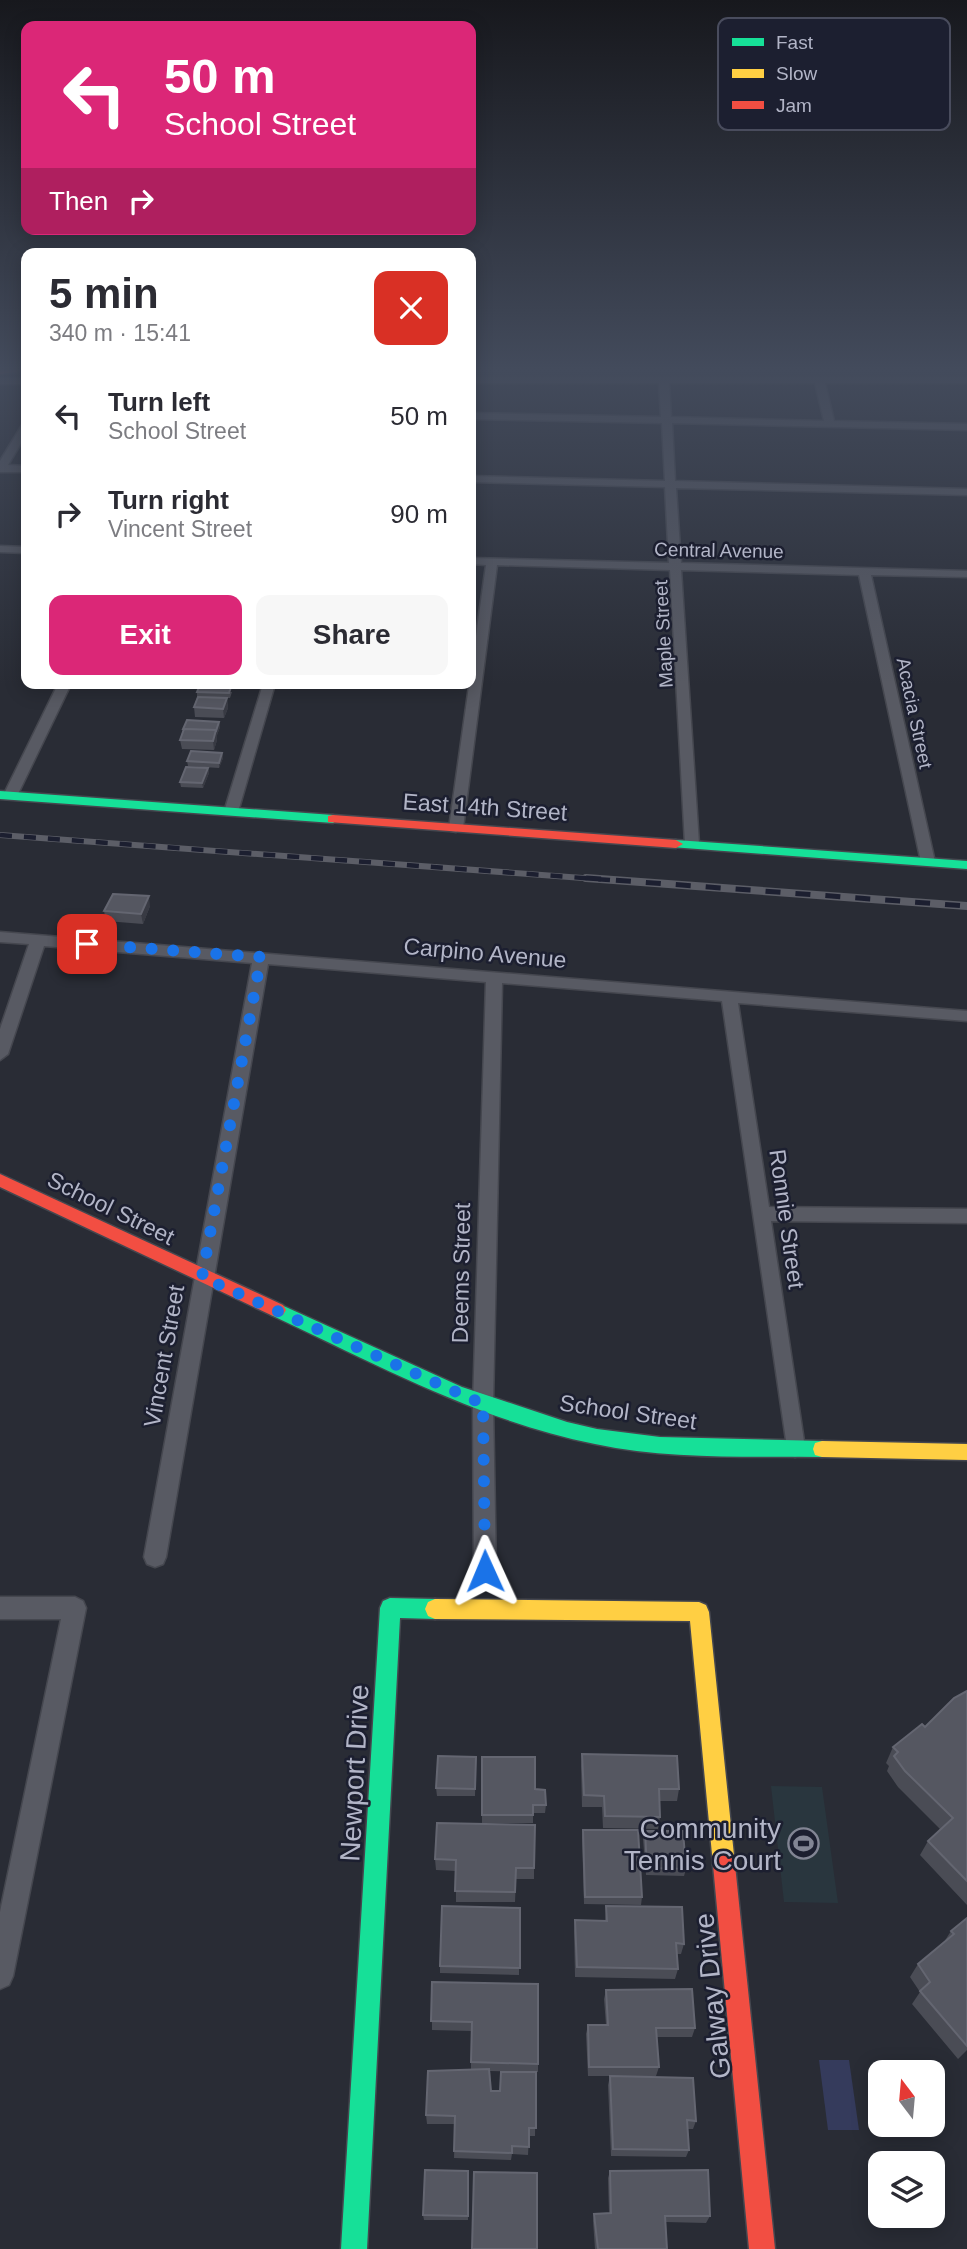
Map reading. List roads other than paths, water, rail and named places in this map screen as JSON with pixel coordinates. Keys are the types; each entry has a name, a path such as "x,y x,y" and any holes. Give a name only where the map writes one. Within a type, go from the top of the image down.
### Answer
{"street":[{"name":"Maple Street","path":"671,474 692,844"},
{"path":"476,479 967,492"},
{"path":"0,549 21,550"},
{"name":"Central Avenue","path":"476,561 967,575"},
{"path":"476,680 492,562"},
{"name":"Acacia Street","path":"864,571 928,862"},
{"path":"5,796 62,689"},
{"path":"231,812 268,689"},
{"path":"456,828 475,689"},
{"name":"East 14th Street","path":"5,796 967,865"},
{"name":"Carpino Avenue","path":"0,937 967,1016"},
{"path":"0,1054 38,940"},
{"name":"Vincent Street","path":"155,1557 202,1277 261,957"},
{"name":"Deems Street","path":"485,1571 483,1404 494,976"},
{"name":"Ronnie Street","path":"729,997 795,1448"},
{"name":"School Street","path":"0,1180 202,1277 483,1404 569,1431 670,1445 967,1452"},
{"path":"762,1214 967,1216"},
{"path":"0,1608 75,1608 0,1976"},
{"name":"Newport Drive","path":"354,2249 390,1608 699,1612"},
{"name":"Galway Drive","path":"699,1612 762,2249"}],"water":[{"path":"819,2060 849,2060 859,2130 828,2130"}],"railway":[{"path":"0,835 610,880"},
{"path":"586,878 967,906"}],"place":[{"name":"Community Tennis Court","path":"804,1844"}]}
